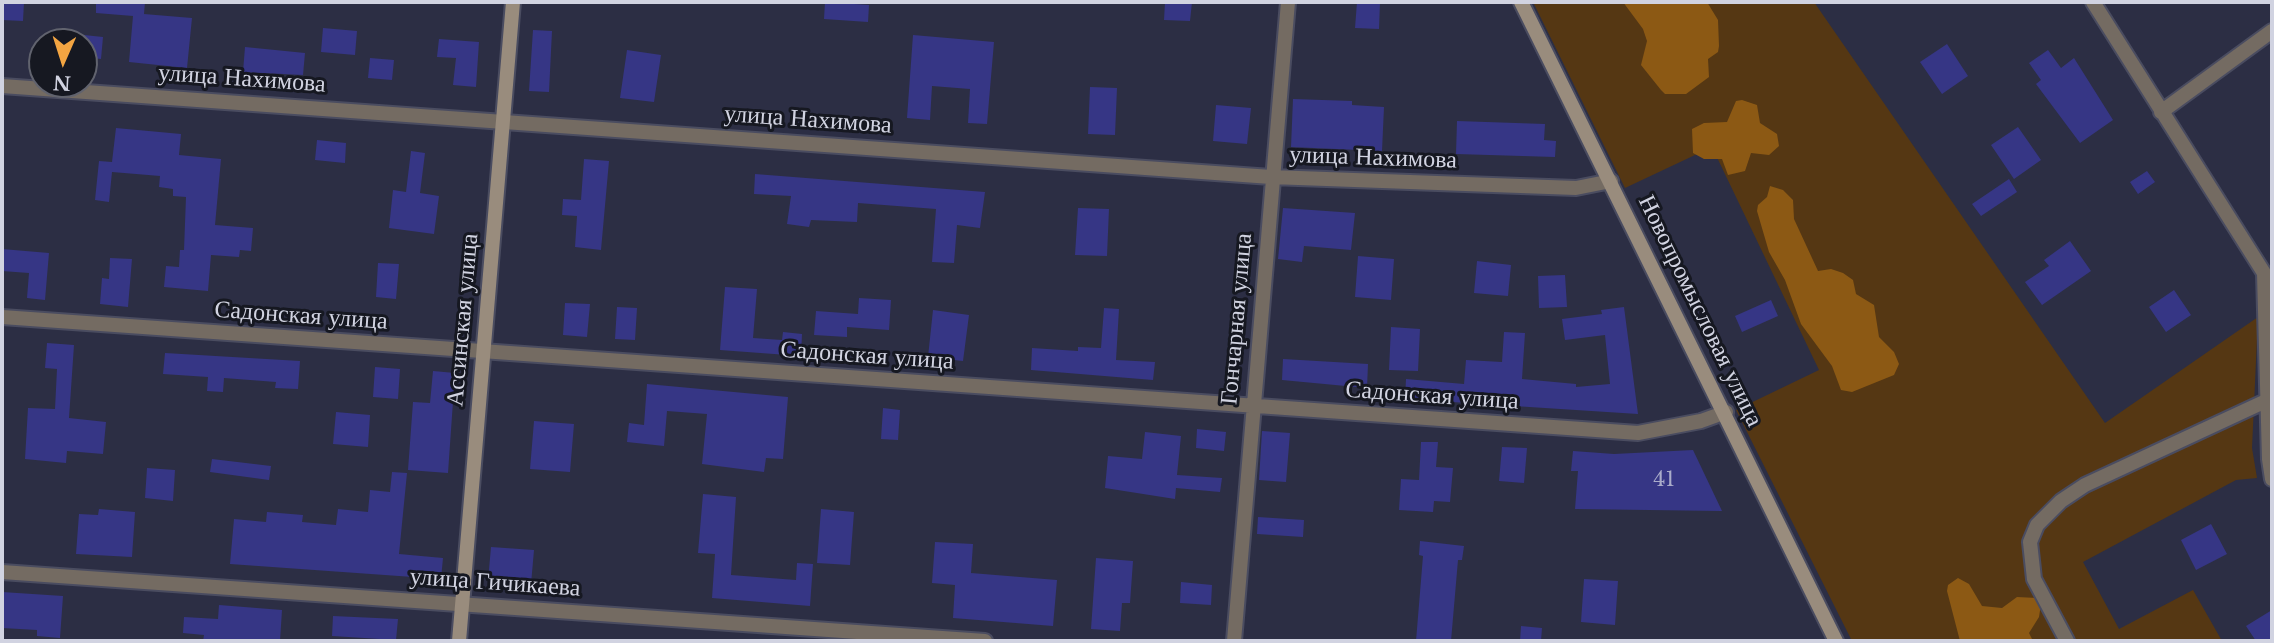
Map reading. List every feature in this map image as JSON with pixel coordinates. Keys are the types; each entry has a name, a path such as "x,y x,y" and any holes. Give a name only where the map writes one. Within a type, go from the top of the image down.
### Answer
{"main road":[{"name":"Ассинская улица","path":"459,641 513,2"},
{"name":"Новопромысловая улица","path":"1521,2 1726,412 1836,641"}],"street":[{"name":"Гончарная улица","path":"1234,641 1271,177 1288,2"},
{"path":"2093,2 2161,112 2268,272 2268,400 2272,479"},
{"path":"2161,112 2272,31"},
{"name":"улица Нахимова","path":"2,86 1271,177 1576,188 1611,181"},
{"name":"Садонская улица","path":"2,317 1638,433 1701,421 1726,412"},
{"path":"2067,641 2034,579 2030,542 2037,525 2061,501 2085,485 2268,400"},
{"name":"улица Гичикаева","path":"2,572 985,641"}],"shaded area":[{"path":"1533,2 1814,2 2105,423 2258,317 2252,448 2257,478 2236,480 2083,562 2119,629 2193,590 2222,641 1852,641 1736,410 1819,370 1712,147 1625,188"},
{"path":"1623,2 1707,2 1718,20 1719,46 1718,52 1708,59 1709,77 1686,94 1665,94 1641,65 1647,41 1643,29"},
{"path":"1742,100 1757,105 1760,123 1777,134 1779,146 1769,155 1751,153 1745,171 1728,175 1722,159 1704,159 1693,153 1692,129 1704,123 1727,122 1736,101"},
{"path":"1770,186 1783,190 1793,200 1794,219 1818,271 1831,269 1843,273 1853,280 1856,294 1874,305 1879,337 1894,352 1899,364 1894,375 1852,392 1841,390 1832,366 1801,324 1785,280 1769,252 1757,211 1758,205 1767,197"},
{"path":"1958,578 1969,584 1982,606 2002,608 2017,597 2037,598 2041,604 2039,617 2029,633 2033,641 1960,641 1947,591 1948,585"}],"building":[{"path":"24,2 23,21 2,20 2,3"},
{"path":"96,2 145,2 144,14 192,18 187,68 129,62 133,16 96,13"},
{"path":"825,2 869,5 868,22 824,19"},
{"path":"1165,2 1192,2 1190,21 1164,20"},
{"path":"1357,2 1380,2 1379,29 1355,28"},
{"path":"323,28 357,31 355,55 321,52"},
{"path":"533,30 552,31 549,92 529,91"},
{"path":"913,35 994,42 987,124 968,123 970,89 932,86 930,120 907,118"},
{"path":"98,36 103,37 101,59 98,59"},
{"path":"439,39 479,42 476,87 453,85 456,58 437,57"},
{"path":"1947,44 1968,76 1942,94 1920,62"},
{"path":"245,47 305,53 303,75 243,72"},
{"path":"627,50 661,55 654,102 620,98"},
{"path":"2048,50 2061,68 2074,58 2113,120 2080,143 2036,84 2041,80 2029,63"},
{"path":"370,58 394,60 392,80 368,78"},
{"path":"1090,87 1117,88 1115,135 1088,134"},
{"path":"1293,99 1352,101 1352,105 1384,107 1382,151 1291,147"},
{"path":"1216,105 1251,108 1247,144 1213,141"},
{"path":"1457,121 1545,124 1544,140 1556,141 1555,157 1456,154"},
{"path":"2018,127 2041,160 2014,179 1991,145"},
{"path":"116,128 181,134 179,155 221,159 215,225 253,228 251,251 240,250 239,257 211,255 208,291 164,287 166,266 179,267 180,250 184,250 186,197 173,196 173,189 159,187 160,176 112,172 109,202 95,200 99,161 112,162"},
{"path":"317,140 346,143 345,163 315,160"},
{"path":"411,151 425,153 420,193 439,196 434,234 389,228 393,190 406,192"},
{"path":"584,159 609,161 601,250 575,247 577,216 562,215 563,199 581,200"},
{"path":"2147,171 2155,182 2138,194 2130,182"},
{"path":"755,174 985,192 980,228 957,225 954,263 932,262 936,209 858,203 857,222 811,220 809,227 787,224 791,196 754,194"},
{"path":"2009,179 2017,192 1981,216 1972,204"},
{"path":"1078,208 1109,209 1107,256 1075,255"},
{"path":"1283,208 1355,213 1351,250 1304,246 1302,262 1278,259"},
{"path":"2070,241 2091,271 2042,305 2025,282 2049,266 2044,260"},
{"path":"2,249 49,253 45,300 27,298 29,273 2,271"},
{"path":"1358,256 1394,259 1391,300 1355,297"},
{"path":"110,258 132,259 128,307 100,304 102,278 109,279"},
{"path":"1477,261 1511,265 1508,296 1474,293"},
{"path":"378,263 399,264 396,299 376,297"},
{"path":"1565,275 1567,307 1539,308 1538,276"},
{"path":"725,287 757,289 753,338 782,340 783,332 802,334 801,356 720,350"},
{"path":"2174,290 2191,315 2166,332 2149,307"},
{"path":"859,298 891,300 889,330 847,327 847,337 814,335 816,311 858,314"},
{"path":"1771,300 1778,316 1742,332 1735,316"},
{"path":"565,303 590,304 587,337 563,335"},
{"path":"617,307 637,308 635,340 615,339"},
{"path":"1624,307 1638,414 1405,399 1406,379 1464,384 1466,360 1502,362 1504,332 1525,333 1522,379 1576,384 1576,387 1610,384 1605,335 1565,340 1562,319 1602,314 1601,310"},
{"path":"1104,308 1119,309 1116,360 1155,362 1153,380 1031,370 1032,348 1078,351 1078,347 1101,348"},
{"path":"933,310 969,315 963,361 928,357"},
{"path":"1391,327 1420,329 1418,371 1389,370"},
{"path":"47,343 74,345 69,418 106,422 103,454 67,451 66,463 25,459 28,408 55,409 57,369 45,368"},
{"path":"165,353 300,361 298,389 275,388 276,382 224,378 223,392 207,391 208,377 163,374"},
{"path":"1283,359 1368,364 1367,388 1282,380"},
{"path":"375,367 400,369 398,399 373,397"},
{"path":"433,371 455,373 448,473 408,470 413,402 430,403"},
{"path":"647,384 788,397 783,459 766,458 764,472 702,464 707,414 667,411 664,446 627,442 629,423 644,425"},
{"path":"883,408 900,410 898,440 881,439"},
{"path":"336,412 370,415 368,447 333,444"},
{"path":"534,421 574,424 570,472 530,469"},
{"path":"1197,429 1226,432 1224,451 1196,448"},
{"path":"1262,431 1290,433 1286,482 1259,480"},
{"path":"1145,432 1181,436 1177,475 1222,478 1220,492 1176,488 1175,499 1105,488 1108,456 1142,459"},
{"path":"1421,442 1438,442 1436,467 1453,468 1450,502 1434,501 1433,512 1399,510 1401,479 1419,480"},
{"path":"1502,447 1527,448 1524,483 1499,481"},
{"path":"1693,450 1722,511 1575,509 1578,471 1571,471 1573,451 1614,454"},
{"path":"212,459 271,466 269,480 210,472"},
{"path":"147,468 175,470 173,501 145,498"},
{"path":"392,472 407,473 399,554 443,558 441,579 230,564 234,519 266,522 267,512 303,515 302,522 336,525 338,509 368,512 370,490 390,492"},
{"path":"703,494 736,497 731,575 796,580 797,563 813,564 810,606 712,598 715,554 698,553"},
{"path":"99,509 135,512 132,557 76,554 79,514 98,515"},
{"path":"821,509 854,512 850,565 817,563"},
{"path":"1258,517 1304,520 1303,537 1257,534"},
{"path":"2211,524 2227,554 2196,570 2181,540"},
{"path":"1420,541 1464,546 1462,560 1458,560 1451,641 1416,641 1423,556 1419,555"},
{"path":"935,542 973,544 971,573 1057,580 1053,626 953,618 955,585 932,583"},
{"path":"491,547 534,550 531,584 488,581"},
{"path":"1096,558 1133,561 1130,603 1122,603 1120,631 1091,629"},
{"path":"1584,579 1618,581 1615,625 1581,622"},
{"path":"1181,582 1212,585 1211,605 1180,603"},
{"path":"2,592 63,596 60,638 37,636 37,630 2,628"},
{"path":"219,605 282,610 280,641 203,641 204,635 183,633 184,617 218,619"},
{"path":"2272,610 2272,641 2256,641 2246,626"},
{"path":"333,616 398,619 396,640 332,636"},
{"path":"1521,626 1542,628 1541,641 1520,641"}]}
